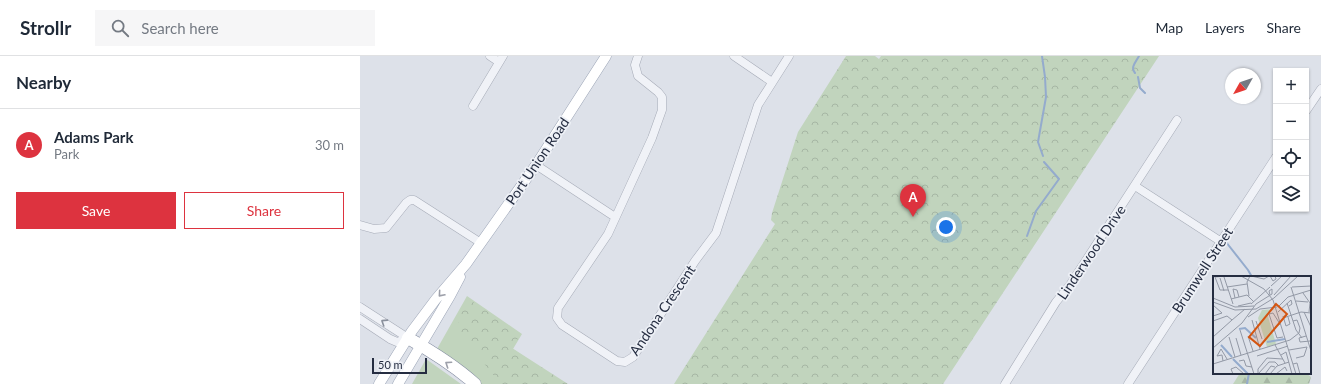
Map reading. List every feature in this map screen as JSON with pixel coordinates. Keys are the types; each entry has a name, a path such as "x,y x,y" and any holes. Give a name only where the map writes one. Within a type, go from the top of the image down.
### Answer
{"highway":[{"path":"408,338 421,345 465,375 475,384"}],"main road":[{"name":"Port Union Road","path":"380,384 408,338 481,244 536,165 606,56"},
{"name":"Port Union Road","path":"398,384 450,296 466,264"}],"street":[{"path":"472,106 501,59 490,56"},
{"name":"Andona Crescent","path":"638,56 635,65 638,76 662,97 662,110 652,138 608,234 558,308 556,318 562,325 618,361 625,362 633,357 695,262 716,233 757,107 789,56"},
{"path":"734,56 772,82"},
{"path":"1309,107 1321,89"},
{"name":"Linderwood Drive","path":"1005,384 1056,302 1070,285 1177,120"},
{"name":"Brumwell Street","path":"1128,384 1273,162"},
{"path":"536,165 615,217"},
{"path":"1135,186 1220,241"},
{"path":"360,225 374,229 386,228 406,203 410,200 414,200 481,244"},
{"path":"360,307 408,338"},
{"path":"360,319 397,342 408,338"}],"green space":[{"path":"846,56 875,56 879,59 881,56 1159,56 943,384 674,384 775,224 771,220 772,213 798,132"},
{"path":"467,296 522,334 513,349 564,384 479,384 437,349"},
{"path":"470,300 521,334 512,348 568,384 501,384 457,331 460,314"},
{"path":"426,359 461,384 412,384"},
{"path":"1239,374 1307,374 1311,377 1309,384 1233,384"}],"waterway":[{"path":"1042,56 1046,97 1038,142 1043,156"},
{"path":"1135,73 1133,67 1139,56"},
{"path":"1138,77 1140,88 1145,93"},
{"path":"1027,236 1036,211 1059,179 1044,162"},
{"path":"1226,242 1251,276"},
{"path":"1247,384 1249,374"}],"place":[{"name":"Adams Park","path":"913,217"}]}
